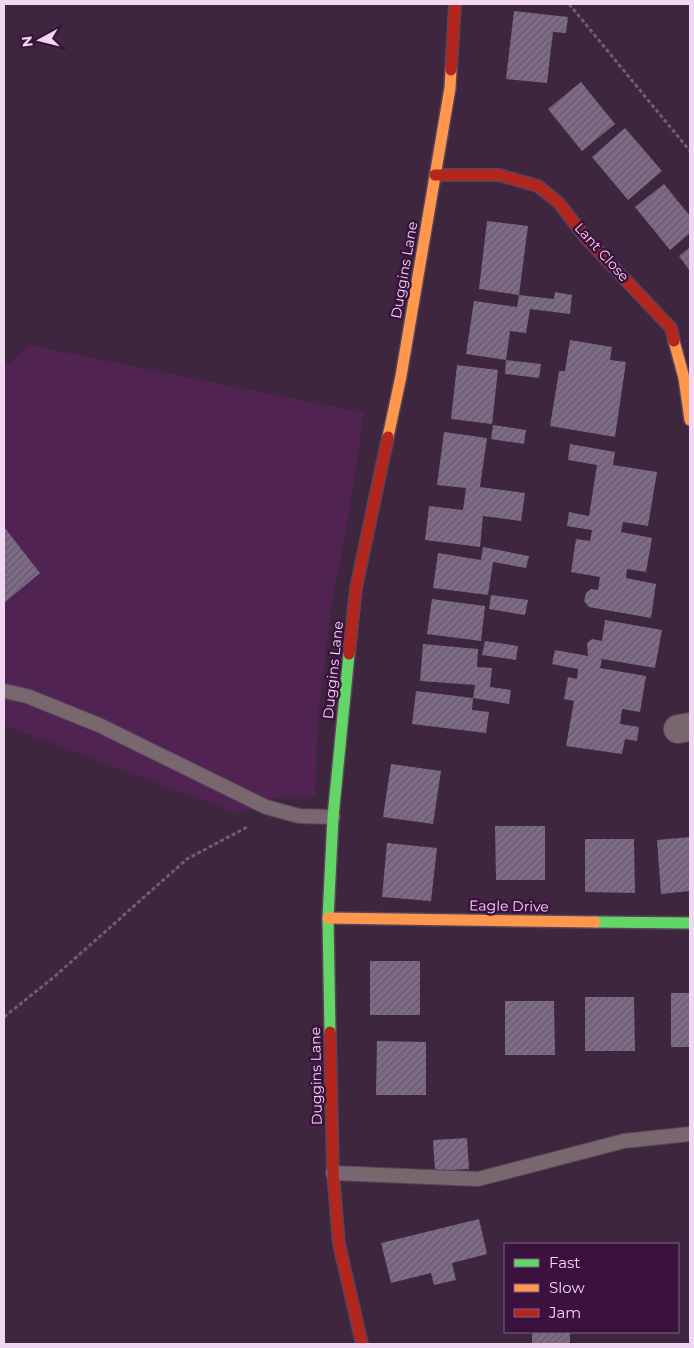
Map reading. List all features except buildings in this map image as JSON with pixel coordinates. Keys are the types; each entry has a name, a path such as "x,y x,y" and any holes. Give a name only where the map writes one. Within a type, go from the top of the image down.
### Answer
{"street":[{"name":"Duggins Lane","path":"362,1344 338,1244 333,1173 328,918 333,817 356,588 401,376 450,88 455,4"},
{"name":"Lant Close","path":"435,175 499,175 538,186 559,203 585,236 671,328 684,378 690,420"},
{"name":"Eagle Drive","path":"328,918 690,923"}],"lane":[{"path":"4,691 27,696 99,725 266,807 299,816 333,817"},
{"path":"333,1173 478,1178 624,1141 690,1134"}],"path":[{"path":"569,4 690,151"},
{"path":"4,1017 54,977 187,859 258,822 299,816"}],"shaded area":[{"path":"30,345 364,413 349,514 332,604 318,718 315,797 278,797 239,814 4,725 4,367"}],"traffic: fast":[{"path":"330,1032 328,918 333,817 349,654"},
{"path":"595,922 690,923"}],"traffic: slow":[{"path":"388,437 401,376 450,88 451,70"},
{"path":"674,341 684,378 690,420"},
{"path":"328,918 595,922"}],"traffic: jam":[{"path":"451,70 455,4"},
{"path":"435,175 499,175 538,186 559,203 585,237 671,328 674,341"},
{"path":"349,654 356,588 388,437"},
{"path":"330,1032 333,1173 339,1244 362,1344"}]}
